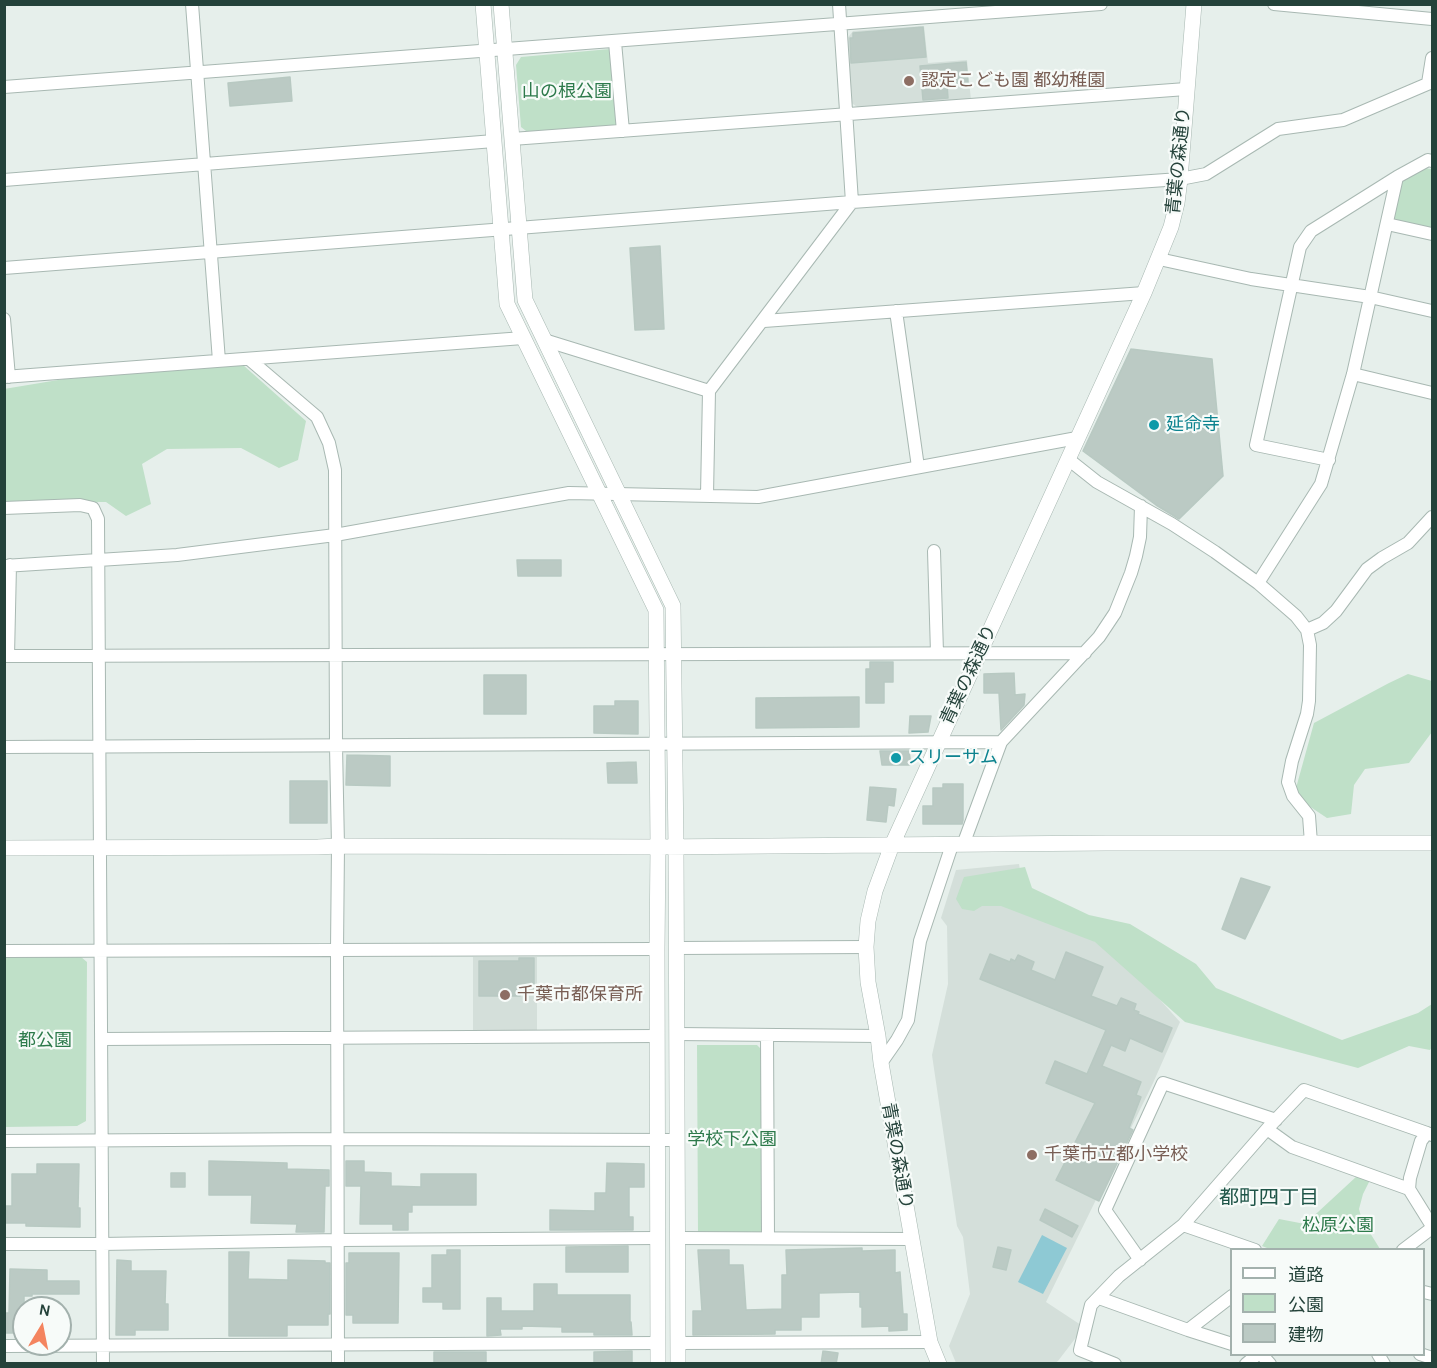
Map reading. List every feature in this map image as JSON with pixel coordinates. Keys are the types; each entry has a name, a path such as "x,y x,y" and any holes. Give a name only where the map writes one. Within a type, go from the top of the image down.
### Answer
{"street":[{"path":"192,4 219,361"},
{"path":"483,4 507,304 656,610 658,1364"},
{"path":"501,4 525,300 673,606 678,1364"},
{"path":"707,495 709,391 852,202 839,4"},
{"path":"4,87 1101,4"},
{"name":"青葉の森通り","path":"939,1364 930,1342 868,982 866,947 868,921 875,891 892,845 1144,293 1171,227 1180,179 1194,4"},
{"path":"1274,4 1432,19"},
{"path":"615,42 624,131"},
{"path":"4,268 852,202 1180,179 1206,174 1278,129 1343,120 1430,83 1432,58"},
{"path":"512,140 1186,89"},
{"path":"4,180 494,141"},
{"path":"1329,460 1256,445 1300,247 1311,231 1396,177 1428,160 1432,161"},
{"path":"1258,583 1321,484 1353,374 1396,177"},
{"path":"1387,224 1432,234"},
{"path":"1159,259 1251,279 1370,297 1432,311"},
{"path":"764,321 1144,293"},
{"path":"896,311 918,467"},
{"path":"4,319 7,377 523,338"},
{"path":"544,340 709,391"},
{"path":"249,359 317,417 329,443 335,470 338,1364"},
{"path":"1353,374 1432,393"},
{"path":"1077,438 758,497 569,493 335,535 177,555 7,566 6,656 1084,653"},
{"path":"1068,459 1097,482 1141,506 1215,552 1258,583 1296,616 1307,630 1311,645 1309,701 1288,782 1293,796 1309,816 1311,843"},
{"path":"4,508 80,505 93,508 98,519 103,1364"},
{"path":"881,1063 908,1020 920,940 1001,742 1100,637 1115,613 1131,573 1140,537 1141,506"},
{"path":"1307,630 1323,623 1336,611 1367,569 1408,543 1432,517"},
{"path":"934,551 937,653"},
{"path":"4,747 1001,742"},
{"path":"4,848 1432,843"},
{"path":"677,948 866,947"},
{"path":"4,951 657,948"},
{"path":"677,1034 878,1036"},
{"path":"767,1035 768,1238"},
{"path":"101,1039 657,1036"},
{"path":"1140,1260 1105,1210 1163,1083 1276,1120"},
{"path":"1114,1364 1080,1350 1091,1305 1119,1276 1183,1225 1304,1090 1430,1134"},
{"path":"1267,1129 1292,1147 1409,1189"},
{"path":"1406,1248 1432,1227 1409,1189 1421,1141 1430,1134"},
{"path":"4,1141 677,1140"},
{"path":"1183,1225 1249,1248"},
{"path":"4,1244 657,1238"},
{"path":"678,1238 911,1239"},
{"path":"1099,1298 1230,1343"},
{"path":"1188,1330 1230,1298"},
{"path":"678,1343 930,1342"},
{"path":"4,1346 658,1343"}],"shaded area":[{"name":"認定こども園 都幼稚園","path":"924,26 928,63 967,60 971,100 859,108 850,102 846,40 853,31"},
{"name":"千葉市立都小学校","path":"1019,864 1026,906 1119,954 1180,1022 1153,1083 1046,1302 1084,1327 1055,1363 956,1363 949,1346 970,1294 963,1237 957,1226 932,1055 948,984 947,926 941,918 956,870"},
{"name":"千葉市都保育所","path":"473,957 537,957 537,1034 473,1033"}],"green space":[{"name":"山の根公園","path":"610,49 620,123 615,128 530,134 521,127 516,65 521,57"},
{"path":"1424,168 1432,169 1432,230 1396,222 1394,216 1401,181"},
{"path":"243,365 306,421 298,460 279,468 241,448 167,449 142,464 151,504 126,516 106,502 5,502 4,389 64,379"},
{"path":"1408,674 1432,681 1432,732 1409,763 1365,769 1354,785 1351,814 1327,818 1306,804 1296,788 1314,723"},
{"path":"1025,867 1032,888 1089,915 1130,924 1196,964 1216,988 1342,1040 1418,1013 1432,1004 1432,1047 1430,1050 1409,1046 1358,1068 1185,1022 1095,942 1001,906 982,906 974,911 962,909 956,899 964,877"},
{"name":"都公園","path":"5,957 81,957 87,962 86,1121 77,1126 5,1127"},
{"name":"学校下公園","path":"697,1045 757,1045 766,1054 766,1226 757,1236 698,1234"},
{"name":"松原公園","path":"1357,1176 1370,1180 1359,1209 1362,1220 1379,1248 1267,1248 1262,1246 1279,1219 1305,1224"}],"water":[{"path":"1042,1235 1067,1248 1043,1294 1018,1282"}],"building":[{"path":"923,27 926,57 851,63 850,38 853,38 853,33"},
{"path":"966,62 968,83 947,85 948,98 923,100 920,66"},
{"path":"290,77 292,101 230,106 228,83"},
{"path":"660,246 664,329 635,330 630,248"},
{"name":"延命寺","path":"1131,349 1212,359 1223,476 1179,519 1156,505 1083,451"},
{"path":"517,560 561,560 561,576 518,576"},
{"path":"870,662 893,662 893,682 884,682 884,703 866,703 866,669 870,669"},
{"path":"1014,673 1015,695 1025,694 1024,705 1001,730 999,693 984,693 984,674"},
{"path":"484,675 526,675 526,714 484,714"},
{"path":"859,697 859,727 756,728 756,698"},
{"path":"615,701 638,701 638,734 594,733 594,706 615,706"},
{"path":"910,716 931,716 928,732 909,733"},
{"name":"スリーサム","path":"880,751 909,751 911,765 882,765"},
{"path":"347,755 390,756 390,786 346,785"},
{"path":"636,762 637,783 608,783 607,763"},
{"path":"290,781 327,781 327,823 290,823"},
{"path":"943,784 963,784 962,824 923,824 923,806 933,806 933,788 943,788"},
{"path":"870,787 896,789 894,806 888,805 886,822 867,820"},
{"path":"1241,878 1270,887 1245,939 1222,929"},
{"path":"1066,952 1103,967 1091,996 1117,1006 1121,998 1136,1004 1134,1010 1139,1012 1138,1014 1172,1028 1162,1052 1130,1038 1125,1051 1111,1045 1102,1066 1141,1082 1136,1095 1141,1097 1129,1128 1133,1130 1099,1201 1056,1180 1095,1103 1046,1083 1055,1061 1087,1074 1106,1030 980,979 990,954 1010,962 1011,959 1015,961 1018,955 1034,962 1031,970 1055,980"},
{"path":"519,958 534,958 534,989 520,989 520,996 479,996 479,961 519,961"},
{"path":"209,1161 287,1163 287,1169 329,1170 329,1186 325,1186 324,1232 296,1232 297,1224 251,1223 252,1195 209,1195"},
{"path":"346,1161 364,1161 364,1172 391,1173 391,1186 421,1187 421,1174 476,1174 476,1205 412,1205 412,1212 408,1212 408,1230 393,1230 393,1224 360,1224 361,1186 346,1186"},
{"path":"607,1163 644,1164 644,1187 629,1187 629,1217 633,1217 633,1230 550,1230 550,1210 595,1211 595,1193 606,1193"},
{"path":"37,1164 79,1164 80,1227 26,1226 26,1223 4,1223 4,1206 12,1206 12,1174 37,1174"},
{"path":"171,1173 185,1173 185,1187 171,1187"},
{"path":"1045,1209 1078,1226 1072,1237 1040,1220"},
{"path":"628,1246 628,1272 566,1272 566,1247"},
{"path":"998,1247 1011,1250 1006,1270 993,1267"},
{"path":"862,1248 862,1251 895,1250 895,1273 900,1272 903,1314 907,1314 907,1330 889,1331 889,1326 862,1327 860,1292 819,1293 819,1317 801,1317 801,1330 775,1330 775,1334 693,1335 693,1311 702,1311 698,1250 729,1250 729,1265 743,1265 746,1310 782,1309 782,1275 787,1275 786,1250"},
{"path":"447,1250 460,1250 460,1309 443,1309 443,1302 423,1302 423,1288 432,1288 432,1255 447,1255"},
{"path":"229,1252 249,1252 248,1279 288,1280 288,1260 330,1263 328,1325 287,1325 287,1336 229,1336"},
{"path":"349,1253 399,1253 398,1323 353,1323 353,1315 346,1315 346,1263 349,1263"},
{"path":"117,1260 131,1261 131,1271 166,1271 165,1304 168,1304 168,1330 135,1330 135,1335 116,1335"},
{"path":"10,1269 47,1270 47,1281 79,1281 79,1294 12,1296 12,1333 4,1333 4,1313 9,1313"},
{"path":"534,1284 557,1284 557,1295 630,1295 632,1335 594,1335 594,1332 562,1332 562,1327 522,1326 522,1329 500,1329 501,1335 487,1336 487,1298 501,1298 501,1311 534,1311"},
{"path":"632,1351 632,1364 594,1364 594,1352"},
{"path":"823,1351 838,1353 836,1364 821,1364"},
{"path":"434,1352 486,1352 486,1364 434,1364"}],"place":[{"name":"認定こども園 都幼稚園","path":"909,81"},
{"name":"延命寺","path":"1154,425"},
{"name":"スリーサム","path":"896,758"},
{"name":"千葉市都保育所","path":"505,995"},
{"name":"千葉市立都小学校","path":"1032,1155"}],"district":[{"name":"都町四丁目","path":"1269,1198"}]}
